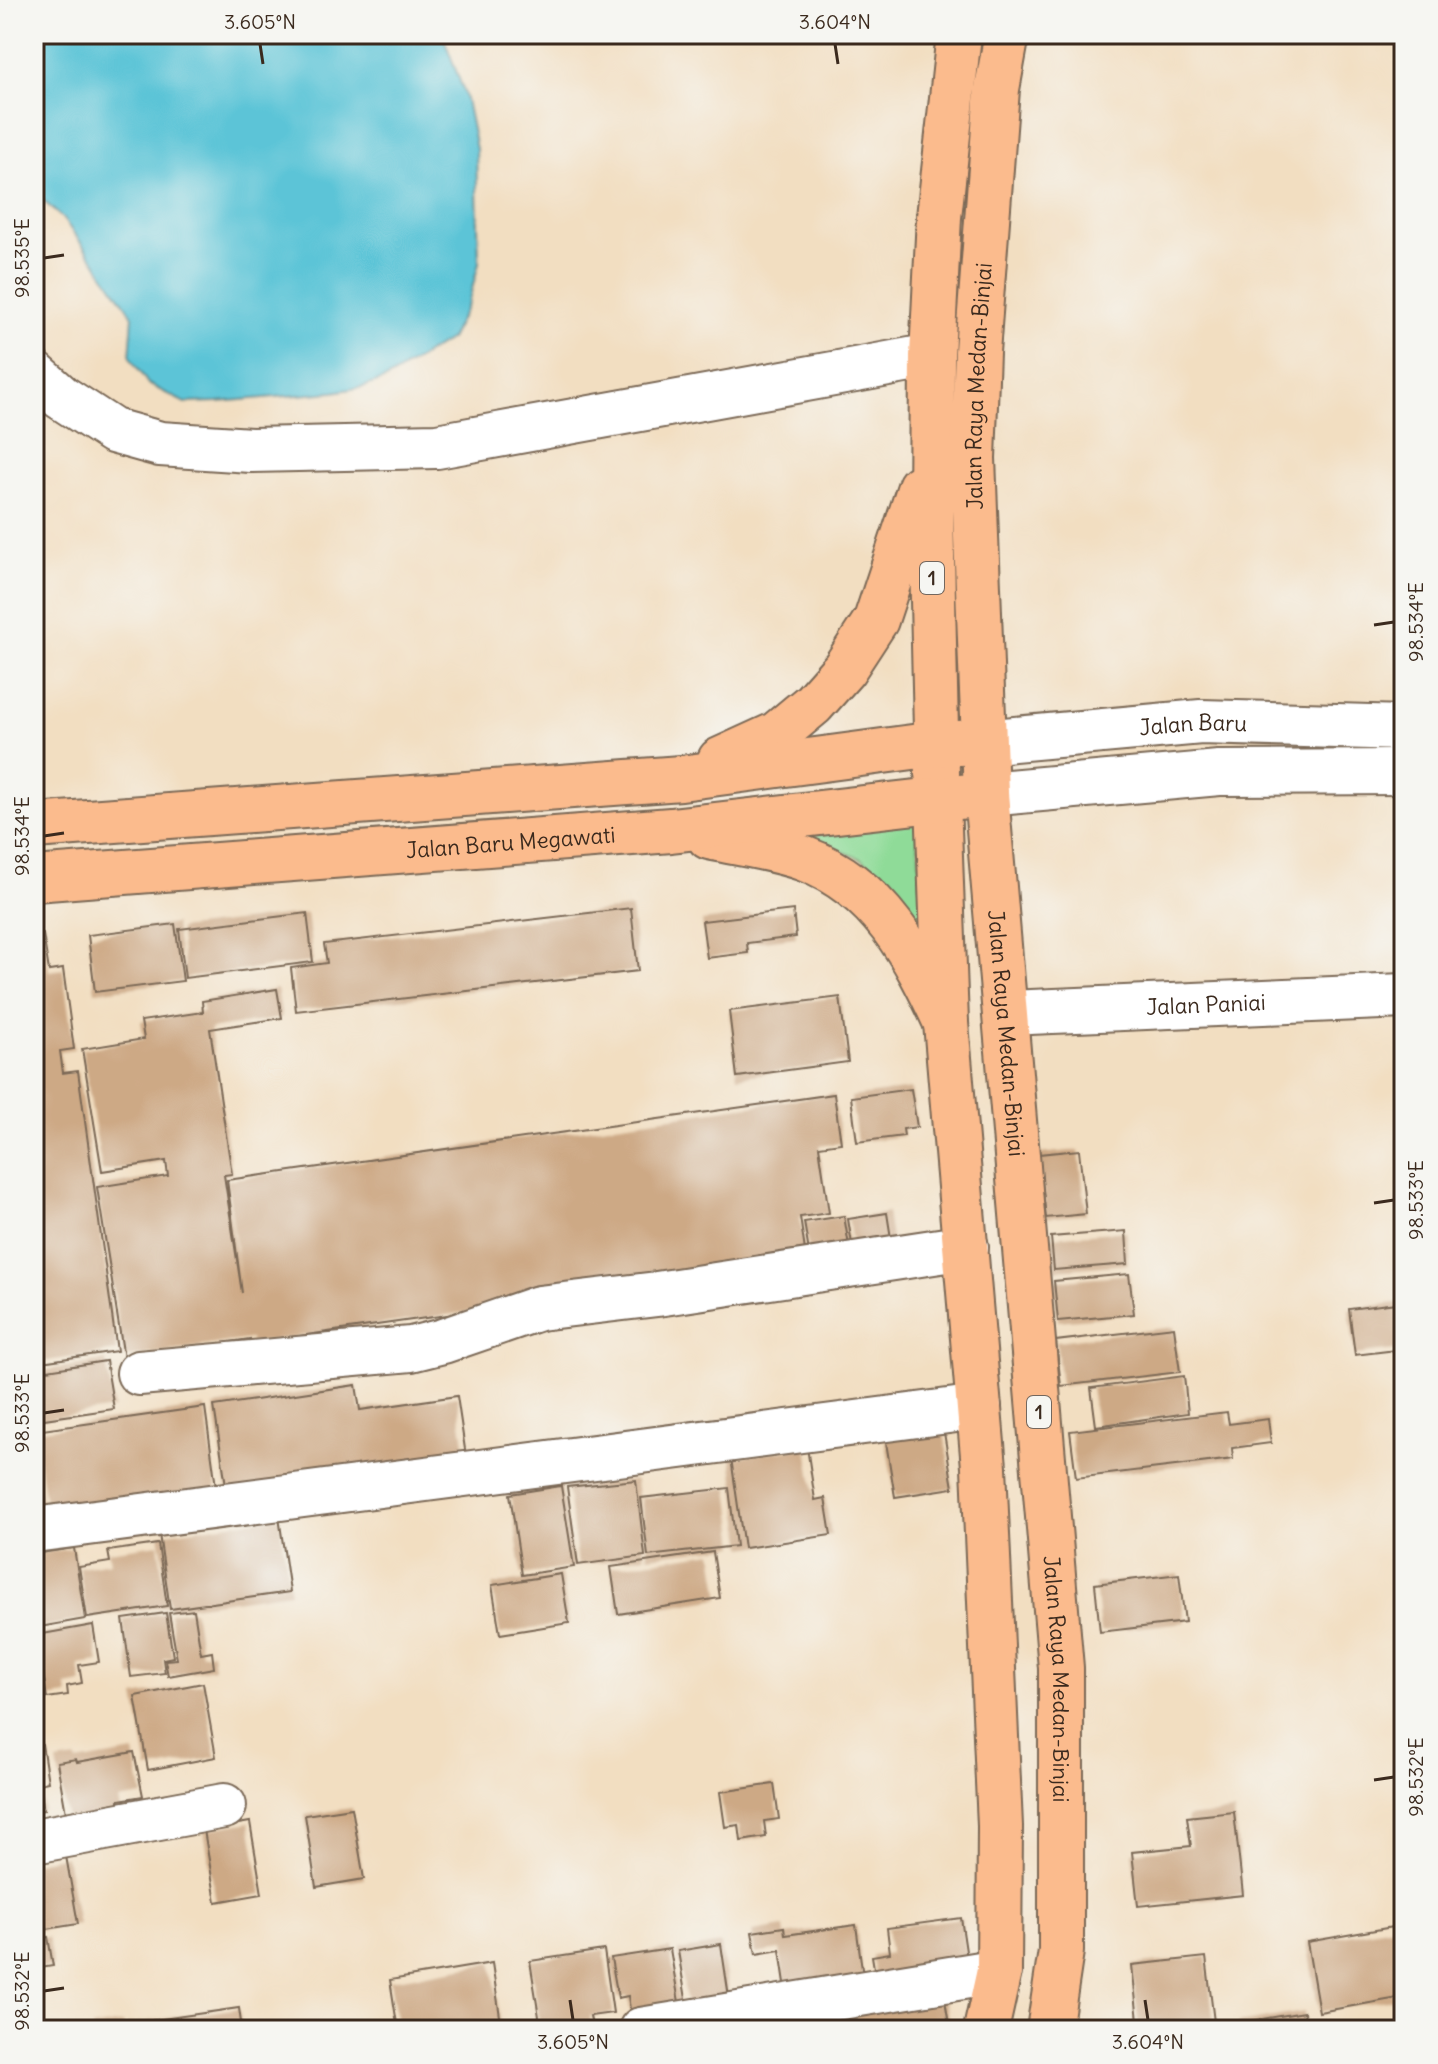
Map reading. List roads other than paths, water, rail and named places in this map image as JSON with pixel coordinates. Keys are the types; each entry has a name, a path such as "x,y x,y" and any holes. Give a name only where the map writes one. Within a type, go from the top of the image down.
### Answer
{"main road":[{"name":"Jalan Raya Medan-Binjai","path":"959,34 939,217 932,356 935,744 946,1023 984,1467 1000,1826 999,1971 986,2030"},
{"name":"Jalan Raya Medan-Binjai","path":"1007,34 997,89 977,352 973,458 982,742 1061,1668 1061,1951 1049,2030"},
{"path":"681,778 777,734 813,704 844,669 876,620 933,451"},
{"path":"34,826 681,778 935,744 982,742"},
{"name":"Jalan Baru Megawati","path":"34,879 671,830 986,794"},
{"path":"671,830 806,860 838,875 863,893 910,950 946,1023"}],"street":[{"path":"34,373 61,397 113,431 160,444 251,450 437,446 932,356"},
{"name":"Jalan Baru","path":"982,742 1201,722 1404,728"},
{"path":"986,794 1219,773 1404,772"},
{"name":"Jalan Paniai","path":"1006,1013 1404,996"},
{"path":"139,1373 411,1349 539,1308 657,1294 966,1247"},
{"path":"34,1530 979,1407"},
{"path":"34,1841 224,1806"},
{"path":"641,2030 999,1971"}],"water":[{"path":"34,34 438,34 445,41 465,95 476,149 479,263 468,304 450,339 386,379 333,392 185,403 148,384 130,357 133,316 62,218 34,192"}]}
